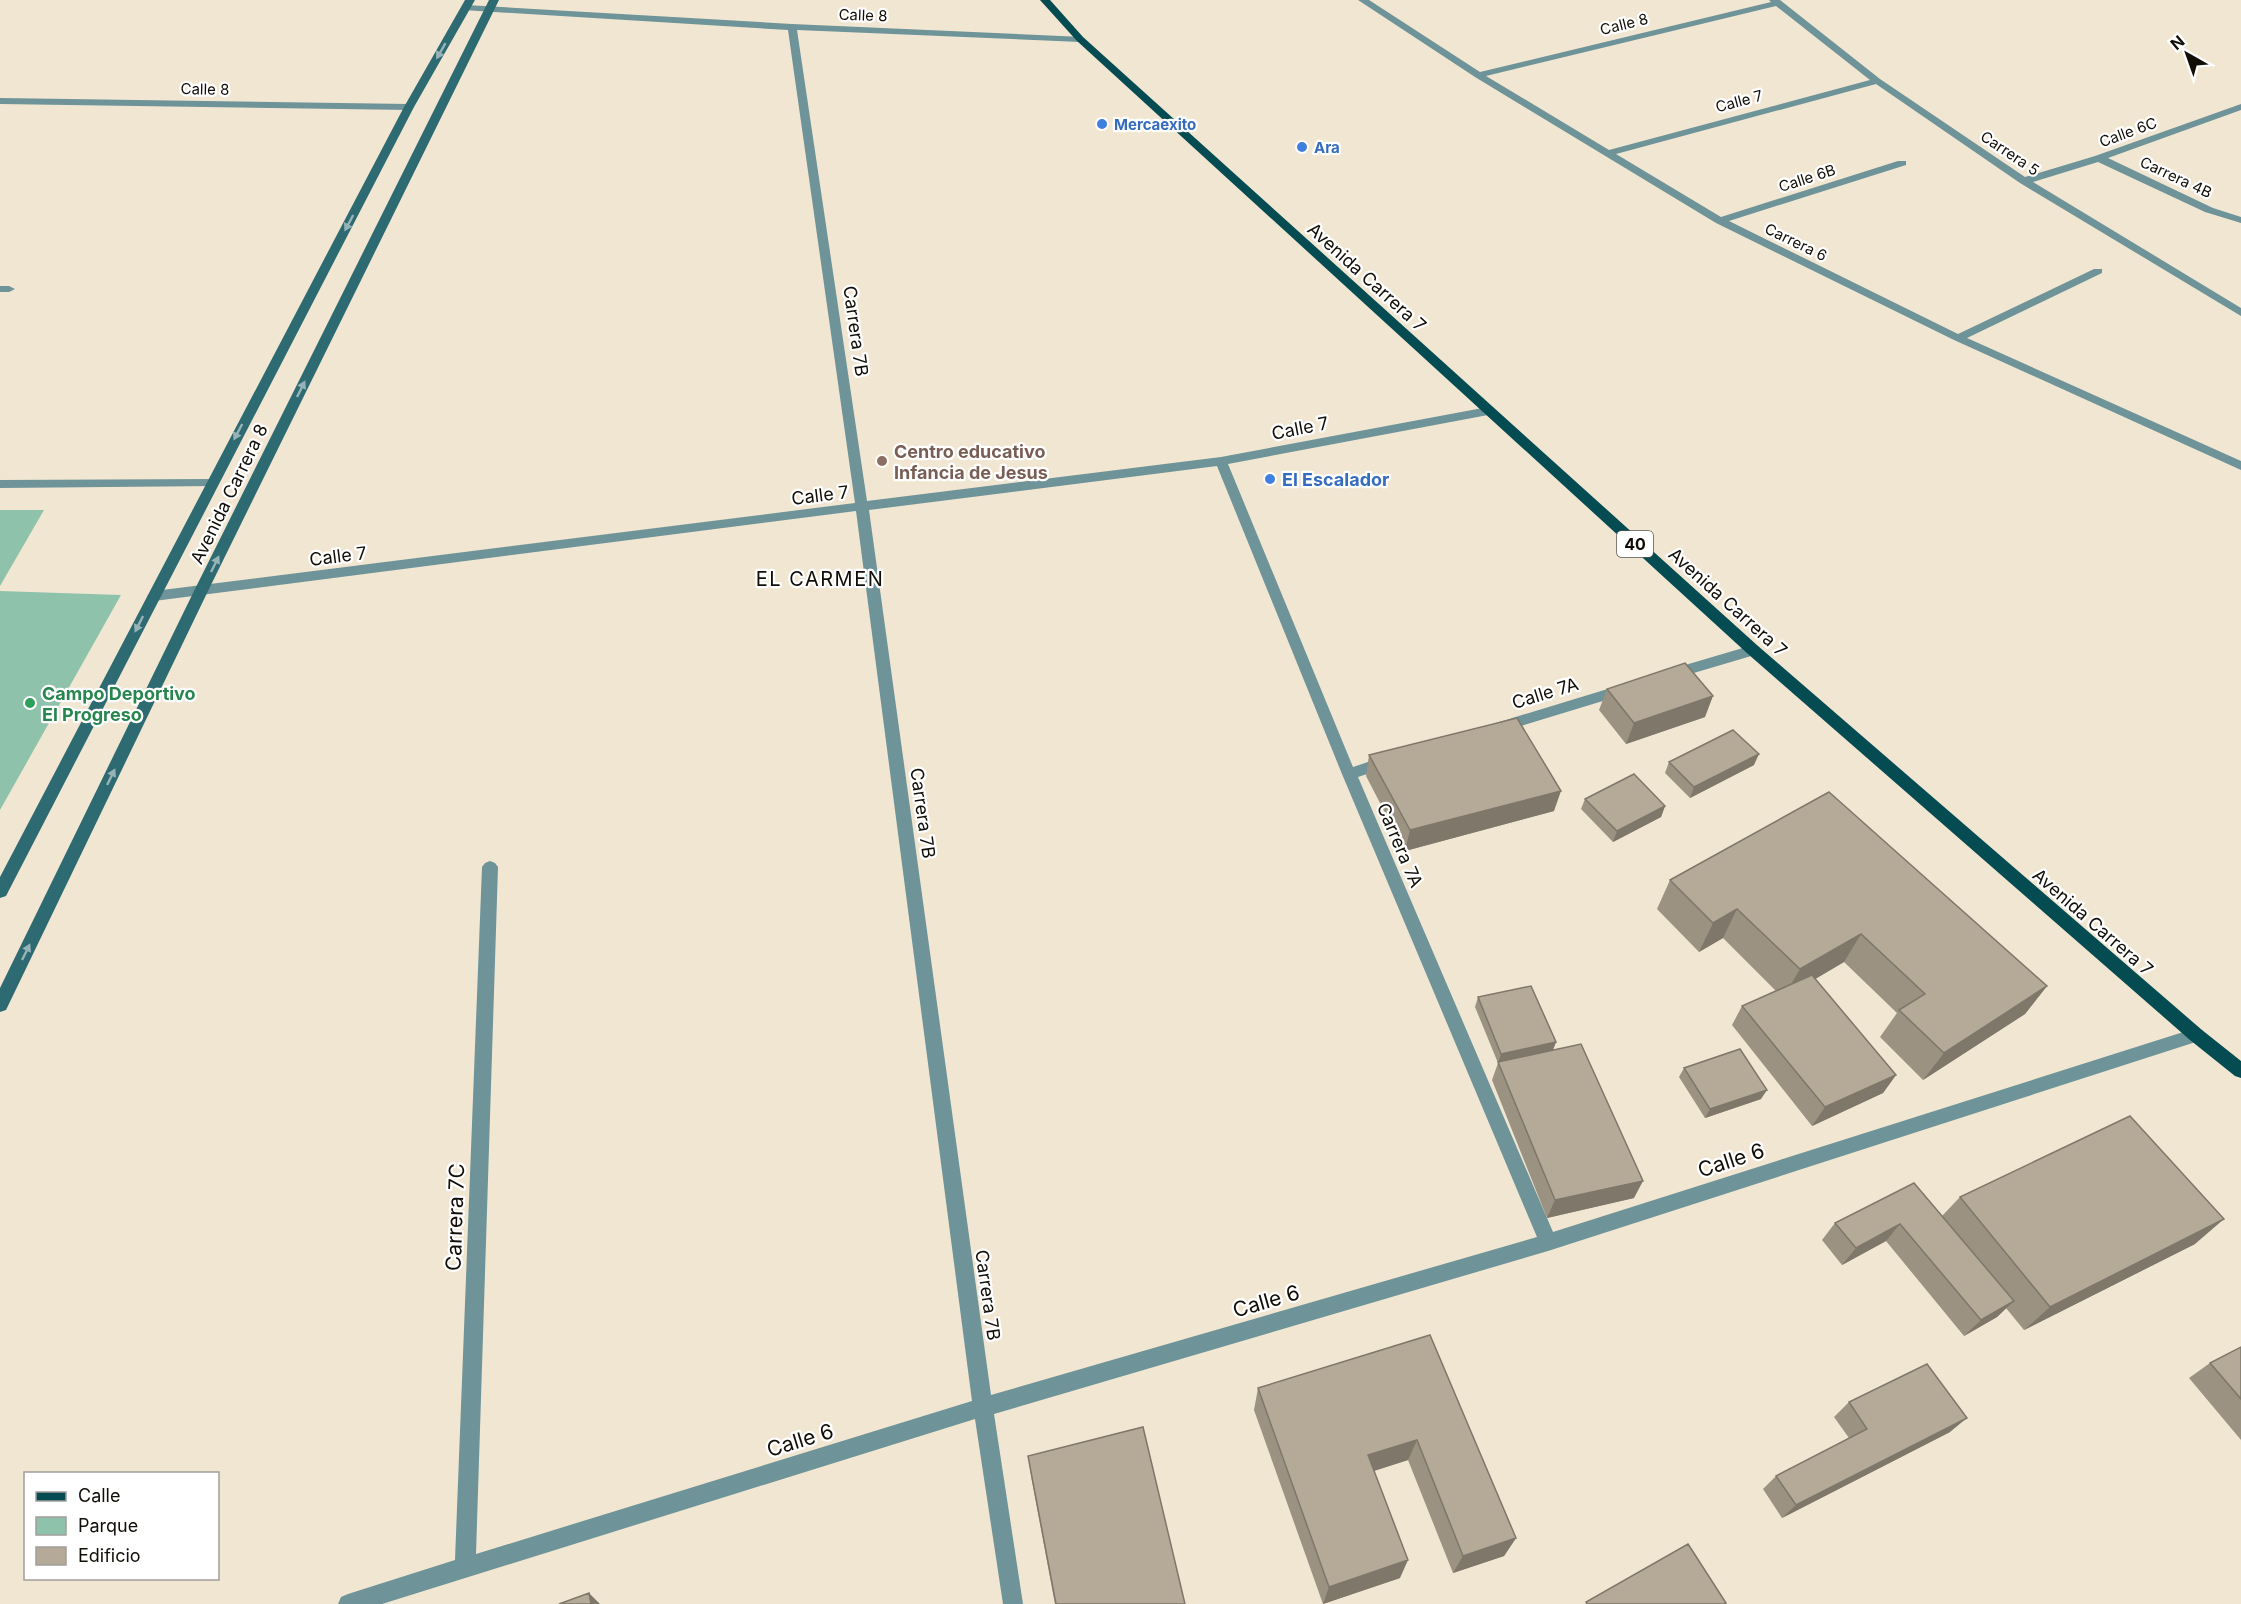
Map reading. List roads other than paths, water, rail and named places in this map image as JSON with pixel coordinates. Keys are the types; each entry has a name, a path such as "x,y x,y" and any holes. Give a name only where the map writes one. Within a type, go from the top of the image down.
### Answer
{"main road":[{"name":"Avenida Carrera 7","path":"1045,0 1080,39 1753,650 2196,1035 2241,1071"}],"street":[{"name":"Carrera 6","path":"1362,0 1478,75 1720,221 1958,338 2241,466"},
{"name":"Calle 8","path":"1478,75 1776,2"},
{"name":"Carrera 5","path":"1776,2 1877,81 2024,181 2241,313"},
{"name":"Calle 8","path":"468,4 792,27 1080,39"},
{"name":"Avenida Carrera 8","path":"0,892 410,107 468,4"},
{"name":"Avenida Carrera 8","path":"0,1005 201,591 491,4"},
{"name":"Carrera 7B","path":"792,27 862,508 983,1407 1012,1604"},
{"name":"Calle 7","path":"1610,153 1877,81"},
{"name":"Calle 8","path":"0,101 410,107"},
{"name":"Calle 6C","path":"2024,181 2099,158 2241,107"},
{"name":"Carrera 4B","path":"2099,158 2210,210 2241,220"},
{"name":"Calle 6B","path":"1720,221 1902,163"},
{"path":"1958,338 2098,271"},
{"name":"Calle 7","path":"153,596 1221,461 1488,411"},
{"name":"Carrera 7A","path":"1221,461 1349,774 1548,1242"},
{"path":"0,484 212,483"},
{"name":"Calle 7A","path":"1483,732 1753,650"},
{"path":"1349,774 1405,756"},
{"name":"Carrera 7C","path":"465,1568 490,867"},
{"name":"Calle 6","path":"348,1604 983,1407 1548,1242 2196,1035"}],"place":[{"name":"Mercaexito","path":"1102,124"},
{"name":"Ara","path":"1302,147"},
{"name":"Centro educativo Infancia de Jesus","path":"882,461"},
{"name":"El Escalador","path":"1270,479"},
{"name":"Campo Deportivo El Progreso","path":"30,703"}],"district":[{"name":"EL CARMEN","path":"820,579"}]}
